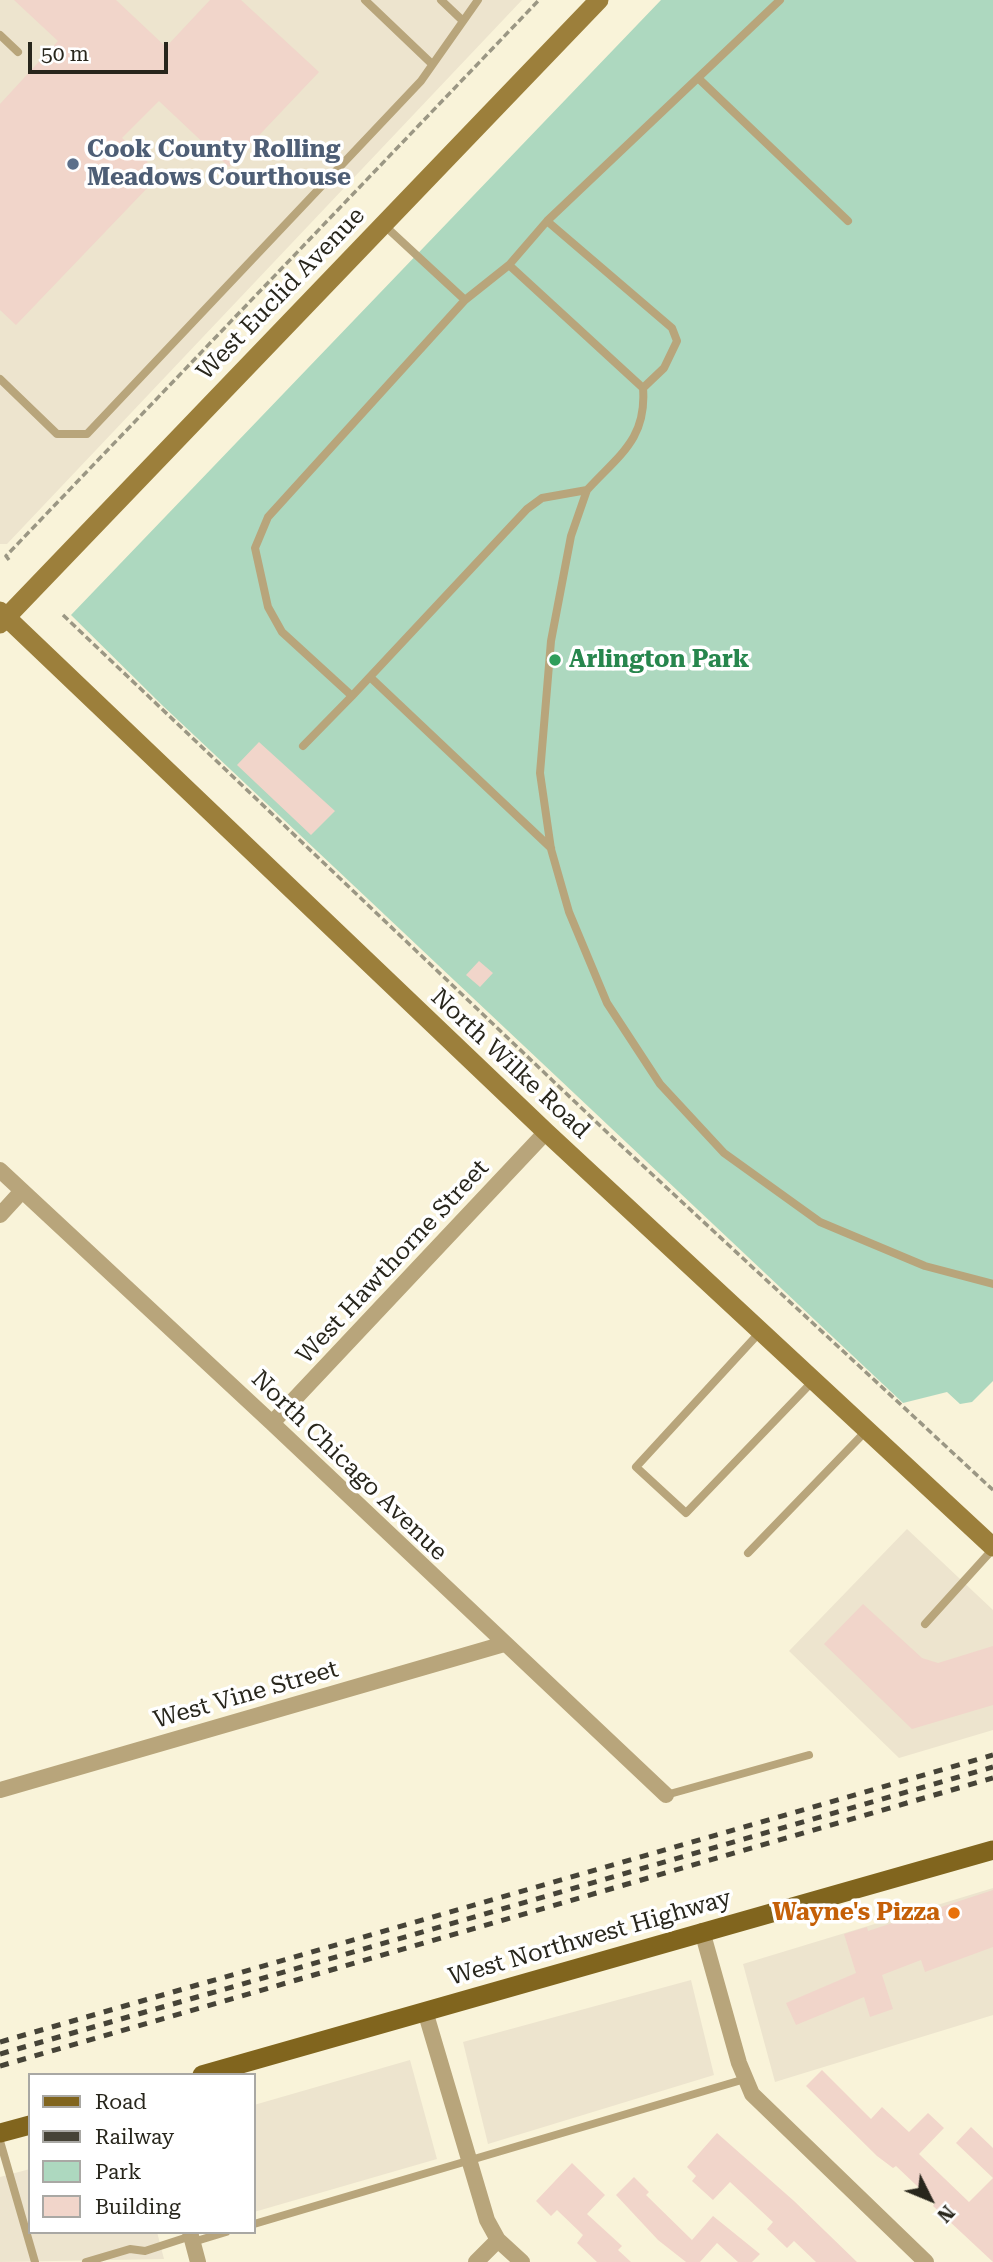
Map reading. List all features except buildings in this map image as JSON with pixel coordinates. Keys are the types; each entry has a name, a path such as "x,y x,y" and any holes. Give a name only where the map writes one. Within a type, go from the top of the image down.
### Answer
{"main road":[{"name":"West Euclid Avenue","path":"2,617 599,0"},
{"name":"North Wilke Road","path":"2,617 546,1132 993,1548"},
{"name":"West Northwest Highway","path":"209,2073 993,1850"},
{"path":"0,2133 28,2126"}],"street":[{"name":"West Hawthorne Street","path":"272,1423 546,1132"},
{"name":"North Chicago Avenue","path":"0,1170 666,1796"},
{"path":"0,1215 22,1191"},
{"name":"West Vine Street","path":"0,1790 504,1644"},
{"path":"702,1931 745,2079 763,2107 926,2262"},
{"path":"425,2011 487,2220 498,2240 522,2262"},
{"path":"191,2237 198,2262"},
{"path":"476,2262 498,2240"}],"lane":[{"path":"365,0 432,64"},
{"path":"441,0 463,21"},
{"path":"0,379 57,434 87,434 421,81 478,0"},
{"path":"352,696 282,632 268,607 255,548 268,517 465,300 509,265 547,221 780,0"},
{"path":"0,35 18,52"},
{"path":"698,78 848,221"},
{"path":"547,221 672,328 677,341 664,368 643,388"},
{"path":"382,224 465,300"},
{"path":"509,265 643,388 644,408 637,436 587,490 571,536 551,641 540,772 551,849 569,912 607,1003 660,1084 724,1153 820,1222 925,1266 993,1283"},
{"path":"303,746 527,509 542,498 587,490"},
{"path":"370,677 551,849"},
{"path":"760,1332 635,1467 686,1513 813,1381"},
{"path":"748,1553 866,1431"},
{"path":"925,1625 993,1548"},
{"path":"666,1796 809,1755"},
{"path":"256,2223 470,2163 745,2079"},
{"path":"0,2141 35,2262"},
{"path":"86,2262 130,2249 145,2251 191,2237 212,2234"}],"path":[{"path":"9,560 6,556 538,0"},
{"path":"63,615 623,1147 993,1490"}],"shaded area":[{"path":"0,0 522,0 7,544 0,544"},
{"path":"907,1529 993,1610 993,1730 899,1758 789,1651"},
{"path":"993,1888 993,2015 775,2082 743,1964"},
{"path":"691,1980 714,2075 488,2144 463,2042"},
{"path":"410,2060 437,2159 256,2211 256,2104"},
{"path":"28,2170 28,2234 158,2234 164,2259 0,2262 0,2177"}],"green space":[{"name":"Arlington Park","path":"661,0 993,0 993,1381 972,1402 960,1404 947,1392 903,1403 162,705 71,615"}],"railway":[{"path":"0,2042 993,1755"},
{"path":"0,2054 993,1767"},
{"path":"0,2066 993,1778"}],"place":[{"name":"Cook County Rolling Meadows Courthouse","path":"73,164"},
{"name":"Arlington Park","path":"555,660"},
{"name":"Wayne's Pizza","path":"954,1913"}]}
